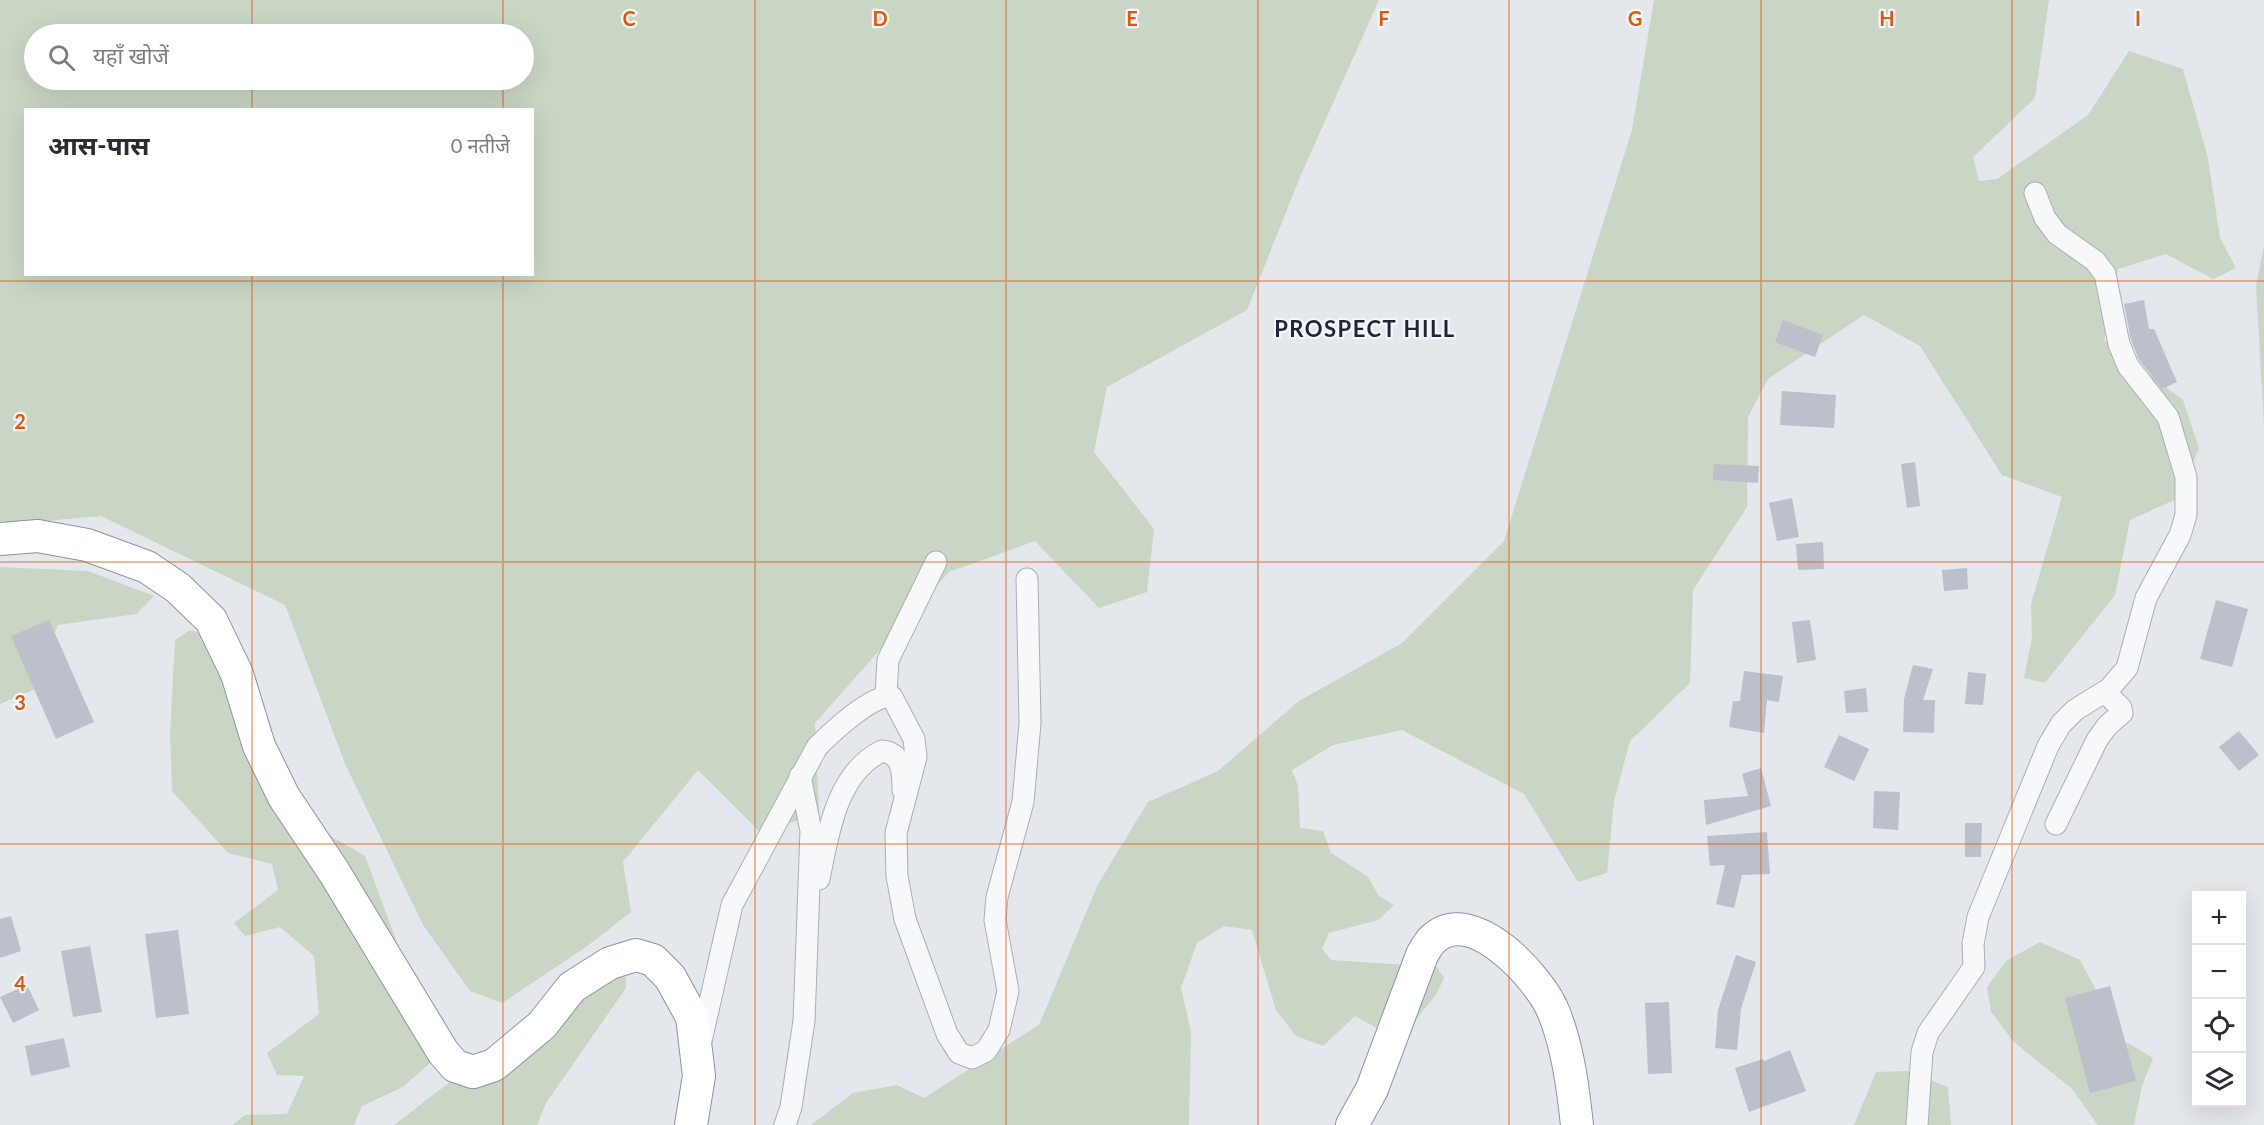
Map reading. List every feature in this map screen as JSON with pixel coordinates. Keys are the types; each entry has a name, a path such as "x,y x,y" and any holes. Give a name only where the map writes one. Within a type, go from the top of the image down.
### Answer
{"highway":[{"path":"0,539 38,536 87,544 147,567 178,588 211,620 237,674 259,746 284,797 334,872 443,1052 455,1066 473,1072 494,1065 542,1025 572,987 609,963 636,955 653,960 670,977 692,1017 699,1076 691,1125"},
{"path":"1352,1125 1372,1089 1422,955 1433,938 1455,929 1482,934 1510,955 1536,981 1554,1011 1567,1055 1577,1125"}],"street":[{"path":"1917,1125 1922,1052 1928,1033 1974,968 1973,944 1978,917 2049,746 2061,724 2075,710 2119,681 2127,668 2146,598 2180,535 2186,515 2186,477 2168,417 2128,366 2118,344 2105,274 2095,261 2057,234 2045,218 2035,193"},
{"path":"886,695 888,660 936,562"},
{"path":"697,1056 732,904 817,747 834,730 877,698 886,695 892,697 914,739 916,757 896,833 897,876 905,919 947,1034 960,1053 972,1058 986,1051 999,1030 1008,991 995,920 997,897 1023,802 1030,723 1028,579"},
{"path":"2056,824 2097,740 2122,713 2121,708 2105,692"},
{"path":"808,936 835,812 855,770 866,759 882,751 896,757 903,769 902,807"},
{"path":"785,1125 804,1021 808,936 811,831 800,776"}],"green space":[{"path":"0,0 1379,0 1300,177 1247,310 1107,387 1094,452 1154,529 1147,592 1099,608 1035,541 949,572 815,723 819,814 760,832 698,770 623,862 631,912 586,947 502,1003 470,991 423,925 346,766 285,605 101,516 0,525"},
{"path":"1654,0 2049,0 2035,98 1973,157 1979,181 1997,179 2088,115 2129,51 2183,69 2208,158 2220,238 2236,268 2213,279 2166,254 2118,269 2104,340 2183,400 2199,448 2179,498 2130,520 2115,595 2045,683 2024,678 2032,637 2031,604 2062,497 2002,475 1920,346 1864,315 1768,379 1748,417 1747,507 1693,590 1690,683 1630,741 1614,801 1607,873 1578,882 1524,794 1402,730 1333,745 1292,770 1298,786 1300,828 1323,831 1331,853 1367,876 1379,896 1394,905 1378,920 1329,933 1322,949 1331,960 1437,967 1444,978 1436,995 1408,1029 1387,1034 1355,1016 1323,1046 1296,1036 1276,1010 1252,930 1224,926 1197,943 1181,988 1191,1032 1189,1125 811,1125 853,1093 897,1085 924,1098 1039,1025 1098,884 1148,802 1218,771 1299,701 1402,643 1504,541 1632,130"},
{"path":"2264,245 2264,427 2256,286"},
{"path":"0,567 88,571 154,596 136,614 58,625 45,657 40,687 0,704"},
{"path":"190,630 236,643 288,811 365,856 439,1055 403,1087 362,1106 354,1125 232,1125 245,1115 287,1114 304,1076 277,1075 267,1053 319,1014 314,956 280,927 245,936 234,923 278,890 272,864 228,853 172,791 170,734 175,640"},
{"path":"2040,942 2080,960 2097,992 2100,1037 2130,1044 2153,1058 2142,1086 2134,1125 2098,1125 2072,1089 2014,1042 1991,1012 1987,987 2006,961"},
{"path":"626,968 626,988 546,1103 537,1125 394,1125 459,1075 507,1075 535,1017"},
{"path":"1909,1071 1948,1087 1951,1125 1854,1125 1876,1072"}],"building":[{"path":"2144,300 2149,329 2154,329 2177,382 2162,389 2139,360 2131,340 2124,304"},
{"path":"1783,320 1823,335 1815,357 1775,342"},
{"path":"1782,391 1836,395 1834,428 1780,425"},
{"path":"1915,462 1920,506 1907,508 1901,464"},
{"path":"1714,464 1759,466 1758,483 1713,480"},
{"path":"1792,498 1799,537 1777,541 1769,503"},
{"path":"1823,542 1824,569 1798,570 1796,544"},
{"path":"1967,568 1968,589 1944,591 1942,570"},
{"path":"2216,600 2248,609 2232,667 2200,659"},
{"path":"49,620 94,722 56,739 11,636"},
{"path":"1810,620 1816,660 1797,663 1792,622"},
{"path":"1913,665 1933,669 1923,700 1935,700 1934,733 1903,732 1904,699"},
{"path":"1744,671 1783,676 1779,702 1767,700 1764,733 1729,727 1733,701 1740,701"},
{"path":"1968,672 1986,674 1983,705 1965,704"},
{"path":"1866,688 1868,712 1846,713 1844,691"},
{"path":"2239,731 2259,755 2239,771 2219,747"},
{"path":"1839,735 1869,749 1854,781 1824,767"},
{"path":"1761,768 1771,806 1706,825 1704,800 1748,796 1742,774"},
{"path":"1874,791 1900,792 1898,830 1873,828"},
{"path":"1965,823 1982,823 1981,857 1965,857"},
{"path":"1767,832 1770,874 1742,875 1734,908 1716,904 1725,865 1710,866 1707,836"},
{"path":"11,916 21,951 0,958 0,919"},
{"path":"178,930 189,1014 156,1018 145,934"},
{"path":"90,946 102,1012 73,1017 61,951"},
{"path":"1736,955 1756,962 1741,1009 1737,1050 1715,1048 1718,1010"},
{"path":"27,985 39,1010 13,1023 0,997"},
{"path":"2110,986 2136,1081 2090,1093 2065,998"},
{"path":"1669,1002 1672,1073 1648,1074 1645,1003"},
{"path":"64,1038 70,1067 31,1076 25,1046"},
{"path":"1790,1050 1806,1091 1749,1112 1735,1068 1763,1059 1764,1061"}],"district":[{"name":"PROSPECT HILL","path":"1365,329"}]}
